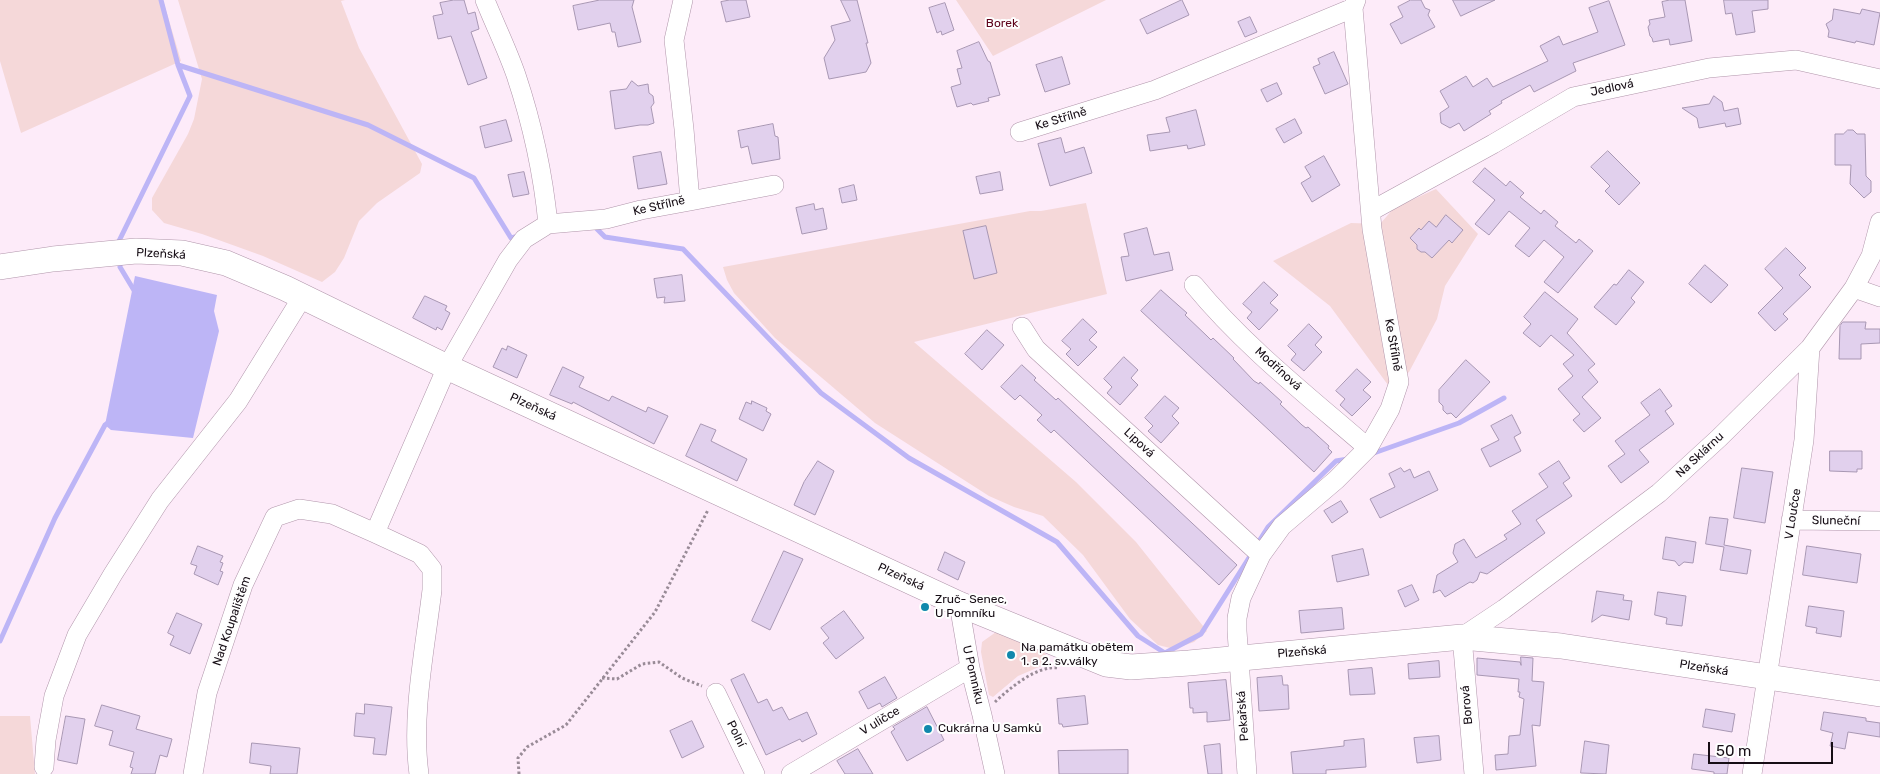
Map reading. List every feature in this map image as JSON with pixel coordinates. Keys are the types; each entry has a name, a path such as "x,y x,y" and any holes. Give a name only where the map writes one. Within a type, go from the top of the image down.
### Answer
{"main road":[{"name":"Plzeňská","path":"0,267 53,259 136,251 182,253 226,263 303,296 447,367 959,604 1106,664 1132,667 1462,637 1561,646 1880,694"}],"street":[{"path":"485,0 515,73 533,131 545,194 548,224"},
{"name":"Ke Střílně","path":"447,367 508,260 524,239 548,224 606,219 690,201 674,40 683,0"},
{"name":"Ke Střílně","path":"1020,132 1154,90 1355,4 1372,229 1399,382 1390,409 1368,448 1336,480 1282,526 1261,555 1239,606 1237,631 1239,658"},
{"name":"Jedlová","path":"1371,211 1493,144 1573,97 1709,68 1796,60 1880,79"},
{"path":"690,201 774,185"},
{"name":"Na Sklárnu","path":"1462,637 1504,609 1659,493 1719,438 1810,348 1854,288 1871,256 1880,222"},
{"name":"Modřínová","path":"1194,285 1217,313 1368,448"},
{"path":"1854,288 1880,297"},
{"path":"44,767 46,740 54,696 77,635 160,500 238,401 303,296"},
{"name":"Lipová","path":"1022,328 1036,349 1261,555"},
{"name":"V Loučce","path":"1752,774 1804,440 1810,348"},
{"path":"376,533 447,367"},
{"name":"Nad Koupalištěm","path":"193,774 207,693 243,585 275,517 299,508 332,514 376,533 420,554 432,569 432,590 416,725 416,750 419,774"},
{"name":"Sluneční","path":"1792,520 1880,521"},
{"name":"U Pomníku","path":"959,604 970,668 995,774"},
{"name":"Borová","path":"1462,637 1474,774"},
{"name":"Pekařská","path":"1239,658 1247,774"},
{"name":"V uličce","path":"791,774 970,668"},
{"name":"Polní","path":"716,693 755,774"}],"path":[{"path":"519,774 518,758 527,748 566,725 601,678 655,612 717,491"},
{"path":"601,678 616,678 642,664 659,662 682,678 716,693"},
{"path":"982,715 1020,680 1051,667 1060,669"}],"green space":[{"path":"0,0 163,0 181,61 21,133 0,61"},
{"path":"178,0 345,0 341,1 359,48 422,164 420,173 377,203 359,221 344,258 335,272 322,282 263,256 202,234 164,223 152,210 152,198 188,134 194,119 202,79"},
{"name":"Borek","path":"956,0 1106,0 993,56"},
{"path":"1436,189 1478,234 1445,286 1437,319 1409,372 1388,385 1330,306 1273,261 1351,223 1380,224 1394,208"},
{"path":"1086,203 1107,294 914,342 1076,482 1136,542 1207,631 1194,642 1174,649 1158,645 1130,619 1083,555 1043,516 1014,507 989,496 875,423 775,338 734,293 723,267 1030,211 1041,211"},
{"path":"996,632 1042,648 1047,657 1046,664 1018,676 993,697 989,695 981,652 982,642"},
{"path":"0,716 30,716 35,774 0,774"}],"shaded area":[{"path":"135,276 217,295 214,311 219,331 193,438 111,430 105,425"}],"building":[{"path":"464,0 468,14 475,12 479,29 471,32 487,78 468,85 451,36 438,39 433,16 443,14 440,3"},
{"path":"600,0 634,0 632,7 641,42 618,47 615,32 612,32 610,23 578,30 573,6"},
{"path":"746,0 750,17 726,22 721,2"},
{"path":"841,0 857,0 871,63 866,72 829,79 824,58 835,40 831,26 850,21"},
{"path":"1182,0 1189,15 1147,34 1140,20"},
{"path":"1411,0 1421,0 1425,8 1430,10 1428,15 1435,27 1401,44 1390,24 1403,17 1398,7"},
{"path":"1453,0 1495,0 1461,16"},
{"path":"1685,0 1692,41 1670,45 1669,39 1653,42 1648,27 1650,24 1649,20 1665,17 1662,2"},
{"path":"1724,0 1768,0 1768,9 1752,11 1755,32 1736,35 1732,13 1726,14"},
{"path":"1609,1 1625,45 1573,63 1576,71 1534,92 1530,85 1501,101 1502,103 1489,111 1491,114 1464,131 1459,123 1450,128 1441,123 1440,113 1449,107 1440,91 1466,76 1473,87 1487,78 1493,87 1548,61 1540,46 1559,36 1563,45 1598,32 1589,8"},
{"path":"945,3 954,30 942,35 941,31 937,33 929,8"},
{"path":"1834,9 1860,14 1862,9 1880,13 1874,45 1828,37 1829,31 1826,24 1832,20"},
{"path":"1250,17 1257,32 1245,37 1238,22"},
{"path":"979,42 990,62 1000,95 988,98 989,101 957,107 951,87 961,84 957,69 962,68 957,51"},
{"path":"1334,52 1348,84 1325,94 1313,67 1320,64 1318,59"},
{"path":"1062,57 1070,84 1045,92 1036,65"},
{"path":"632,81 638,86 648,84 649,93 653,96 654,103 651,107 654,123 615,129 610,91 626,89"},
{"path":"1277,83 1282,94 1267,102 1261,90"},
{"path":"1714,96 1722,102 1724,111 1738,108 1741,124 1726,127 1725,123 1699,128 1697,118 1682,108 1709,104"},
{"path":"1196,110 1205,145 1188,149 1187,145 1150,151 1147,135 1170,132 1166,118"},
{"path":"1295,119 1302,133 1284,143 1276,129"},
{"path":"506,120 512,141 485,148 480,127"},
{"path":"773,124 775,136 778,137 780,159 752,164 748,146 741,148 738,131"},
{"path":"1848,130 1853,130 1857,134 1865,134 1866,176 1871,181 1871,192 1864,198 1850,184 1851,165 1835,165 1835,134 1843,134"},
{"path":"1061,138 1065,153 1084,147 1092,173 1050,186 1038,144"},
{"path":"1608,151 1640,183 1619,205 1605,191 1610,186 1591,167"},
{"path":"661,152 667,184 638,189 633,157"},
{"path":"1324,156 1340,185 1312,202 1301,183 1311,177 1305,167"},
{"path":"1485,168 1506,186 1510,181 1524,193 1520,197 1541,214 1544,210 1558,222 1555,226 1576,243 1579,239 1593,251 1558,293 1544,282 1564,257 1544,240 1529,257 1515,246 1530,228 1509,211 1489,235 1475,224 1495,200 1473,182"},
{"path":"524,172 529,194 513,197 508,175"},
{"path":"1000,172 1003,190 980,194 976,177"},
{"path":"854,185 857,200 842,203 839,189"},
{"path":"814,204 815,210 823,208 827,229 802,234 796,208"},
{"path":"1446,215 1463,230 1452,243 1449,240 1432,258 1425,252 1417,249 1417,245 1410,238 1429,221 1436,227"},
{"path":"986,226 997,273 974,279 963,231"},
{"path":"1147,228 1154,255 1169,252 1173,270 1126,281 1121,257 1129,256 1124,234"},
{"path":"1786,248 1806,268 1799,275 1811,287 1783,314 1788,319 1775,331 1758,313 1783,288 1765,269"},
{"path":"1705,265 1728,285 1711,303 1689,284"},
{"path":"1629,270 1644,282 1631,298 1635,302 1616,325 1594,307"},
{"path":"682,275 685,301 664,303 665,297 657,298 654,279"},
{"path":"1264,282 1278,295 1270,303 1278,310 1259,330 1247,318 1252,312 1243,304"},
{"path":"1161,290 1187,313 1185,315 1211,340 1213,338 1234,358 1254,381 1259,384 1260,382 1282,402 1280,404 1302,425 1306,428 1308,427 1329,446 1328,448 1332,452 1314,472 1141,311"},
{"path":"1545,292 1578,319 1567,333 1595,364 1588,370 1598,382 1582,397 1601,418 1584,432 1573,420 1580,414 1558,389 1573,376 1563,364 1574,355 1551,335 1540,347 1523,333 1531,324 1524,317"},
{"path":"425,296 447,306 445,310 450,313 442,330 437,327 436,330 413,318"},
{"path":"1083,319 1097,332 1089,340 1097,347 1078,366 1066,354 1071,349 1062,341"},
{"path":"1843,322 1866,322 1865,329 1880,329 1880,343 1861,344 1861,359 1839,359 1840,326"},
{"path":"1309,324 1322,337 1315,345 1322,352 1304,371 1291,360 1296,354 1288,346"},
{"path":"987,330 1004,345 982,370 965,354"},
{"path":"508,346 527,355 517,378 493,367 502,348 506,350"},
{"path":"1124,357 1138,370 1131,378 1138,385 1120,405 1107,393 1112,387 1104,379"},
{"path":"1466,360 1490,382 1456,418 1451,413 1447,414 1443,410 1443,406 1439,402 1439,390"},
{"path":"1022,365 1036,378 1034,380 1056,400 1058,398 1237,565 1219,585 1054,430 1051,433 1037,420 1042,415 1020,395 1015,400 1001,387"},
{"path":"563,367 584,377 579,387 609,401 612,396 646,412 648,407 668,416 654,444 573,402 572,404 550,395"},
{"path":"1357,369 1371,382 1363,390 1371,397 1352,416 1340,405 1345,399 1336,391"},
{"path":"1660,389 1672,406 1665,411 1674,424 1639,450 1649,462 1621,483 1608,466 1625,454 1615,441 1650,415 1641,403"},
{"path":"1165,396 1179,408 1172,416 1179,423 1161,443 1148,431 1153,426 1145,418"},
{"path":"752,401 767,408 766,411 771,414 763,431 739,419 746,402 751,404"},
{"path":"1512,415 1521,433 1514,437 1521,451 1490,467 1481,449 1499,440 1491,426"},
{"path":"701,424 716,430 711,441 747,459 737,481 686,456"},
{"path":"1830,451 1862,451 1862,469 1857,469 1857,472 1830,471"},
{"path":"818,461 834,471 815,515 794,505 804,482"},
{"path":"1559,461 1570,478 1563,483 1572,496 1536,520 1545,533 1487,574 1480,572 1477,580 1473,583 1470,582 1445,597 1440,590 1433,593 1437,575 1458,562 1453,553 1455,544 1464,539 1476,558 1507,539 1504,535 1521,524 1512,511 1548,487 1539,474"},
{"path":"1401,468 1404,472 1410,469 1414,478 1429,471 1438,490 1380,518 1370,499 1395,487 1389,474"},
{"path":"1742,468 1773,472 1765,523 1734,518"},
{"path":"1341,501 1348,512 1332,523 1324,511"},
{"path":"1710,517 1728,519 1724,545 1751,550 1747,574 1720,570 1724,547 1706,544"},
{"path":"1666,537 1696,542 1693,563 1684,562 1679,566 1675,561 1663,559"},
{"path":"198,546 223,556 220,562 223,563 220,571 223,572 218,585 194,574 197,566 191,564"},
{"path":"1807,546 1861,554 1857,583 1803,575"},
{"path":"1363,549 1369,575 1337,582 1332,556"},
{"path":"784,551 803,559 770,630 752,621"},
{"path":"945,552 965,562 958,580 938,570"},
{"path":"1412,585 1419,600 1405,607 1398,591"},
{"path":"1597,591 1624,595 1623,600 1632,601 1629,620 1602,615 1592,622"},
{"path":"1658,592 1686,596 1682,626 1666,624 1667,618 1655,615"},
{"path":"1809,606 1844,611 1841,637 1816,633 1817,628 1806,626"},
{"path":"1342,608 1344,629 1301,633 1299,611"},
{"path":"844,611 864,638 836,659 823,643 829,638 821,628"},
{"path":"177,613 202,624 190,654 170,645 174,636 168,633"},
{"path":"1521,657 1533,658 1532,681 1544,682 1540,726 1532,725 1536,766 1496,770 1495,755 1508,754 1509,736 1520,735 1524,699 1519,697 1519,679 1477,675 1477,658 1520,662 1521,665"},
{"path":"1439,661 1440,677 1409,679 1408,664"},
{"path":"1372,668 1375,694 1350,695 1348,670"},
{"path":"744,674 758,703 767,699 773,711 782,707 789,720 807,712 817,734 802,742 800,739 766,755 731,680"},
{"path":"1282,676 1283,685 1288,685 1289,709 1259,711 1257,678"},
{"path":"885,677 897,698 882,707 880,703 868,709 859,692"},
{"path":"1226,680 1230,720 1207,722 1207,712 1193,713 1193,708 1190,708 1188,683"},
{"path":"1085,696 1088,724 1063,727 1062,724 1059,724 1057,699"},
{"path":"365,704 392,707 386,755 373,754 375,738 354,736 356,713 364,714"},
{"path":"102,705 140,716 136,729 172,739 167,757 160,755 155,774 131,774 133,768 130,767 134,752 109,745 113,731 95,726"},
{"path":"927,707 944,740 907,761 891,732 895,729 893,727"},
{"path":"1706,709 1735,714 1732,732 1703,727"},
{"path":"1824,712 1866,718 1866,721 1880,723 1880,737 1848,732 1845,749 1830,746 1833,733 1821,730"},
{"path":"66,716 85,719 77,764 58,760"},
{"path":"692,721 704,747 682,758 670,731"},
{"path":"1439,736 1441,760 1417,763 1414,738"},
{"path":"1364,739 1366,767 1326,770 1326,774 1293,774 1291,752 1344,746 1344,741"},
{"path":"1585,741 1609,745 1606,774 1581,773"},
{"path":"252,743 300,748 297,774 270,774 271,766 250,763"},
{"path":"1220,744 1222,774 1208,774 1204,746"},
{"path":"858,749 873,774 845,774 837,761"},
{"path":"1128,750 1128,774 1059,774 1058,751"},
{"path":"1694,754 1729,758 1727,774 1714,774 1714,772 1692,769"}],"waterway":[{"path":"119,246 119,241 190,96 178,65 161,0"},
{"path":"178,65 368,125 474,178 511,238 519,236"},
{"path":"594,226 605,237 683,249 821,393 909,458 1057,542 1138,636 1165,653 1201,634 1252,553"},
{"path":"120,260 120,267 135,292"},
{"path":"1371,454 1459,423 1504,398"},
{"path":"0,641 55,518 105,425 109,422"},
{"path":"1256,546 1268,527 1336,461 1348,459"}],"place":[{"name":"Zruč- Senec, U Pomníku","path":"925,607"},
{"name":"Na památku obětem 1. a 2. sv.války","path":"1011,655"},
{"name":"Cukrárna U Samků","path":"928,729"}]}
